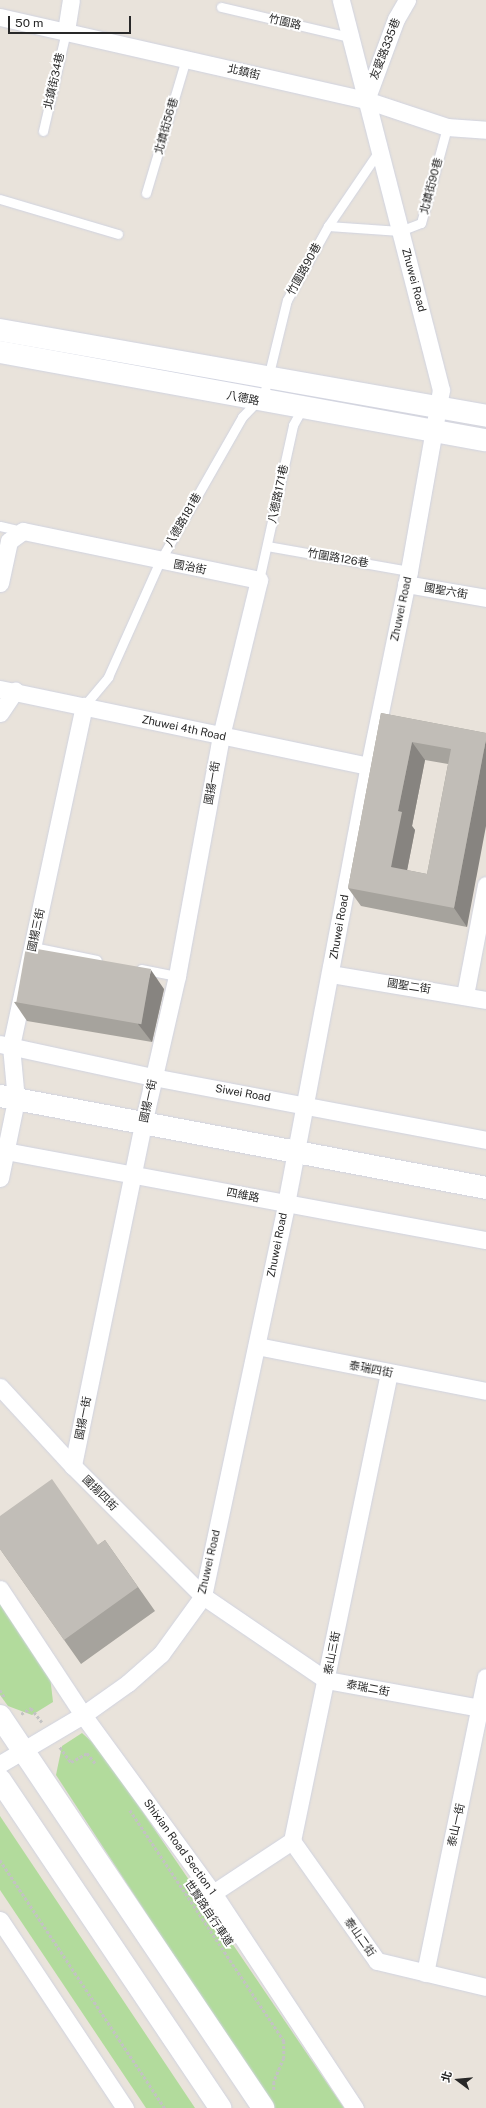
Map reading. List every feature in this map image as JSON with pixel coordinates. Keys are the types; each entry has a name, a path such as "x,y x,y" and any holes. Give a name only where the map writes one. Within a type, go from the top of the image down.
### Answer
{"street":[{"path":"66,31 71,0"},
{"name":"Zhuwei Road","path":"0,1764 83,1715 128,1683 161,1654 203,1596 286,1204 294,1153 331,974 369,766 386,720 408,578 441,390 439,376 349,37 341,0"},
{"name":"友愛路335巷","path":"366,100 396,19 407,0"},
{"name":"北鎮街","path":"0,17 366,100 447,127 485,128"},
{"path":"0,330 486,416"},
{"name":"八德路","path":"0,352 256,401 486,440"},
{"path":"0,582 9,541 24,532"},
{"name":"國治街","path":"24,532 259,580"},
{"name":"國聖六街","path":"408,578 486,598"},
{"path":"221,736 259,580"},
{"path":"0,712 7,690"},
{"name":"Zhuwei 4th Road","path":"7,690 369,766"},
{"name":"國揚三街","path":"0,1178 8,1098 6,1045 32,947 84,706"},
{"name":"國揚一街","path":"73,1466 143,1124 177,976 221,736"},
{"path":"465,996 486,885"},
{"name":"國聖二街","path":"331,974 486,1000"},
{"name":"Siwei Road","path":"6,1045 153,1077 304,1104 486,1140"},
{"path":"8,1098 486,1188"},
{"name":"四維路","path":"2,1150 133,1173 286,1204 486,1240"},
{"name":"泰瑞四街","path":"257,1346 486,1392"},
{"name":"泰山三街","path":"292,1841 389,1373"},
{"name":"國揚四街","path":"0,1388 73,1466 203,1596"},
{"name":"Shixian Road Section 1","path":"0,1590 83,1715 214,1893 355,2108"},
{"name":"泰瑞二街","path":"203,1596 326,1680 483,1709"},
{"name":"泰山一街","path":"426,1973 483,1709 486,1676"},
{"path":"0,1716 269,2102"},
{"path":"0,1780 220,2108"},
{"path":"214,1893 292,1841"},
{"name":"泰山二街","path":"292,1841 377,1961 486,1987"},
{"path":"0,1920 125,2108"}],"lane":[{"name":"竹圍路","path":"221,7 349,37"},
{"name":"北鎮街34巷","path":"43,131 66,31"},
{"name":"北鎮街56巷","path":"146,193 186,59"},
{"name":"北鎮街90巷","path":"400,231 421,223 447,127"},
{"name":"竹圍路90巷","path":"256,401 264,394 287,300 328,226 380,150"},
{"path":"0,199 118,234"},
{"path":"328,226 400,231"},
{"name":"八德路181巷","path":"84,706 108,677 160,561 242,417 256,401"},
{"name":"八德路171巷","path":"259,580 293,425 302,409"},
{"path":"0,526 24,532"},
{"name":"竹圍路126巷","path":"266,546 408,578"},
{"path":"32,947 108,963"},
{"path":"131,967 177,976"}],"path":[{"path":"71,1762 87,1753 102,1770"},
{"name":"世賢路自行車道","path":"129,1809 284,2041 284,2058 274,2082 269,2102"},
{"path":"0,1860 165,2108"}],"green space":[{"path":"0,1600 50,1676 53,1702 32,1715 8,1706 0,1695"},
{"path":"82,1733 100,1749 344,2108 273,2108 56,1775 62,1746"},
{"path":"0,1816 195,2108 146,2108 0,1890"}],"building":[{"path":"381,713 486,733 454,908 348,888","holes":["412,742 451,749 427,874 391,867 402,812 398,811"]},
{"path":"26,947 151,969 141,1024 16,1002"},
{"path":"52,1479 98,1545 105,1540 138,1587 64,1640 0,1549 0,1516"}]}
